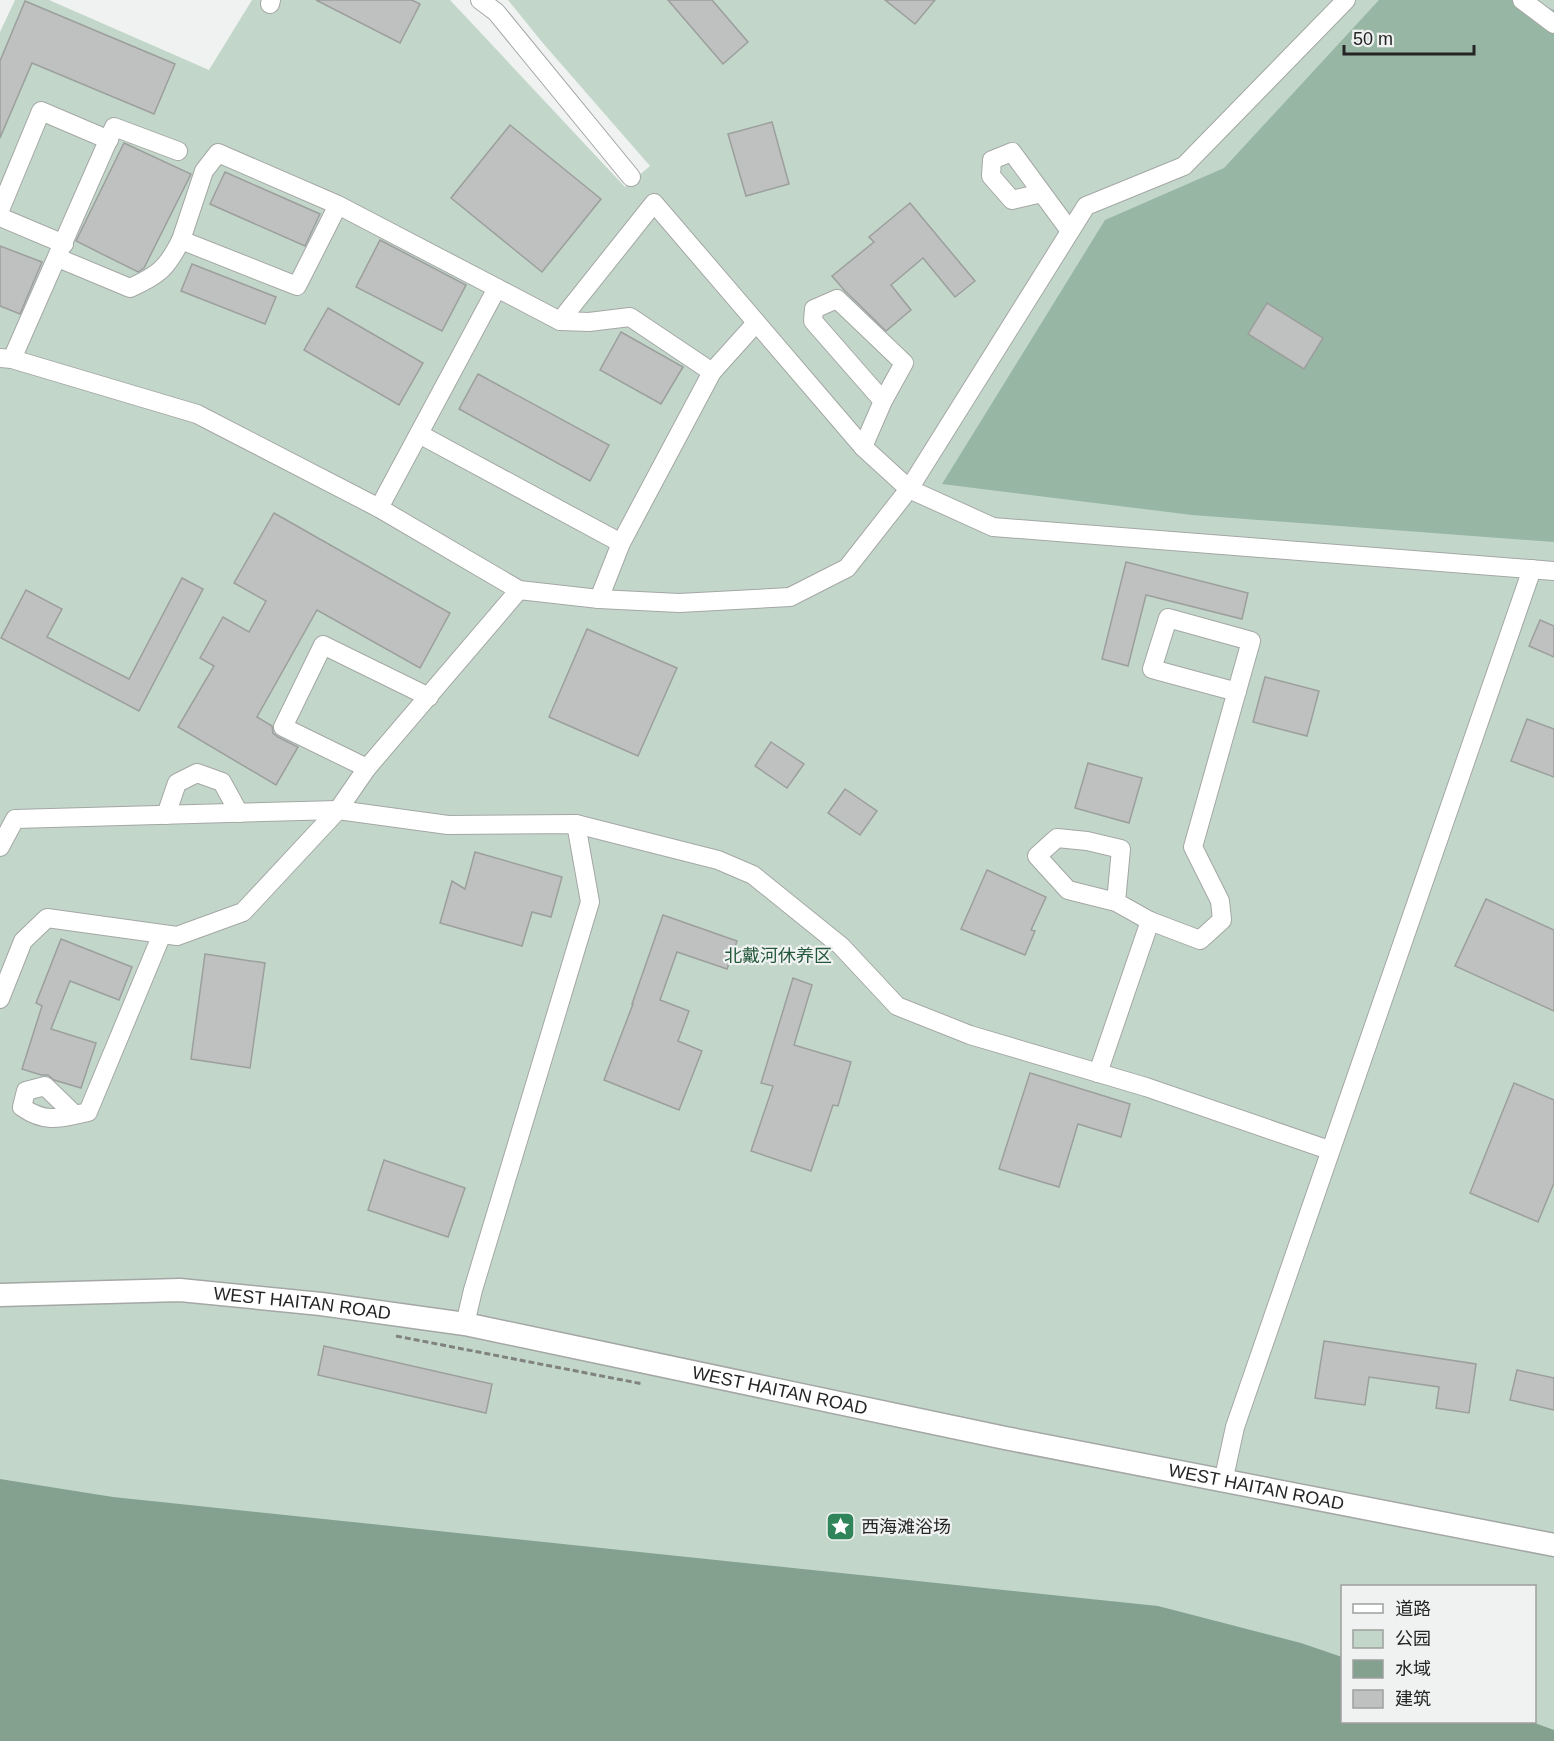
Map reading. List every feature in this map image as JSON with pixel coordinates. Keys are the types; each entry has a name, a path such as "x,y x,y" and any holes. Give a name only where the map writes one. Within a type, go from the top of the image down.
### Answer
{"main road":[{"name":"WEST HAITAN ROAD","path":"0,1295 180,1290 321,1304 465,1324 1222,1482 1554,1545"}],"street":[{"path":"480,0 496,12 631,177"},
{"path":"178,152 114,127 61,251 6,359 197,414 379,508 519,590 599,599 679,603 790,597 847,568 909,489 1086,206 1184,166 1346,0"},
{"path":"1522,0 1544,6 1554,24"},
{"path":"0,210 41,111 109,140"},
{"path":"0,217 130,288 153,278 171,260 181,240 204,171 218,153 338,205 560,321 589,322 630,317 712,372"},
{"path":"1042,193 1070,231"},
{"path":"560,321 654,203 863,447 909,489 993,527 1554,571"},
{"path":"181,240 297,285 338,205"},
{"path":"379,508 497,288"},
{"path":"863,447 883,401 904,363 837,299 814,309 813,321 883,401"},
{"path":"599,599 621,543 712,372 756,323"},
{"path":"419,434 621,543"},
{"path":"1222,1482 1235,1427 1329,1150 1532,569"},
{"path":"0,999 23,941 47,918 177,936 243,912 338,810 367,768 519,590"},
{"path":"1116,902 1121,849 1087,841 1058,838 1037,856 1068,890 1116,902 1150,921 1200,940 1222,920 1220,901 1193,847 1237,692 1251,641 1168,618 1152,669 1237,692"},
{"path":"367,768 283,727 323,645 429,697"},
{"path":"166,815 177,783 196,772 222,782 239,813"},
{"path":"0,847 15,819 338,810 448,825 576,824 718,860 753,875 841,946 897,1006 970,1035 1146,1087 1329,1150"},
{"path":"465,1324 473,1290 590,902 576,824"},
{"path":"1098,1073 1150,921"},
{"path":"75,1115 88,1112 162,934"}],"path":[{"path":"393,1336 650,1385"}],"green space":[{"name":"北戴河休养区","path":"15,0 49,0 209,70 252,0 450,0 625,187 650,166 508,0 1554,0 1554,1741 0,1741 0,32"}],"shaded area":[{"path":"1379,0 1527,0 1554,10 1554,542 1192,515 942,484 1105,220 1224,168"}],"water":[{"path":"0,1479 113,1497 1158,1606 1301,1643 1341,1657 1341,1723 1535,1723 1554,1730 1554,1741 0,1741"}],"building":[{"path":"316,0 412,0 420,4 400,43"},
{"path":"668,0 712,0 748,42 723,64"},
{"path":"885,0 935,0 915,24"},
{"path":"25,1 175,64 154,114 32,63 0,138 0,61"},
{"path":"772,122 789,184 746,196 728,134"},
{"path":"510,125 601,199 542,272 451,198"},
{"path":"124,143 191,174 144,268 138,272 76,241"},
{"path":"225,172 320,214 305,246 210,204"},
{"path":"910,203 975,281 955,297 923,258 891,285 911,310 886,331 832,276 874,242 869,237"},
{"path":"380,240 466,285 442,331 356,287"},
{"path":"0,246 42,262 20,314 0,306"},
{"path":"192,264 276,297 265,324 181,291"},
{"path":"1267,303 1323,338 1304,369 1248,334"},
{"path":"328,308 423,363 399,405 304,350"},
{"path":"621,332 683,367 661,404 600,370"},
{"path":"478,374 609,445 590,481 459,409"},
{"path":"274,513 450,613 420,668 317,610 257,717 272,726 273,733 278,737 298,747 276,785 178,727 214,666 200,658 223,617 249,632 266,601 234,583"},
{"path":"1126,562 1248,593 1242,619 1146,595 1128,666 1102,659"},
{"path":"182,578 203,589 139,711 1,638 26,590 62,609 47,637 129,679"},
{"path":"1540,620 1554,626 1554,657 1529,646"},
{"path":"587,629 677,668 638,756 549,717"},
{"path":"1265,677 1319,691 1307,736 1253,722"},
{"path":"1527,719 1554,729 1554,777 1511,761"},
{"path":"771,742 804,764 787,788 755,766"},
{"path":"1088,763 1142,778 1129,823 1075,808"},
{"path":"845,789 877,811 860,835 828,813"},
{"path":"475,852 562,877 551,917 532,912 522,946 440,923 452,881 465,889"},
{"path":"987,870 1046,897 1031,930 1035,931 1025,955 961,929"},
{"path":"1486,899 1554,930 1554,1011 1455,966"},
{"path":"663,915 737,941 727,969 677,952 660,1000 689,1011 678,1041 702,1051 679,1110 604,1080"},
{"path":"61,939 132,967 119,1000 70,981 51,1029 96,1043 81,1088 54,1080 48,1075 22,1069 42,1006 36,1003"},
{"path":"205,954 265,963 250,1068 191,1059"},
{"path":"793,978 812,985 794,1045 851,1062 838,1106 833,1105 811,1171 751,1151 773,1086 761,1083"},
{"path":"1030,1073 1130,1104 1121,1137 1078,1124 1059,1187 999,1169"},
{"path":"1514,1083 1554,1100 1554,1183 1538,1222 1470,1193"},
{"path":"384,1160 465,1188 448,1237 368,1210"},
{"path":"1324,1341 1476,1364 1469,1413 1436,1408 1439,1387 1369,1377 1365,1405 1315,1398"},
{"path":"324,1346 492,1384 486,1413 318,1375"},
{"path":"1517,1370 1554,1378 1554,1410 1510,1400"}],"place":[{"name":"西海滩浴场","path":"840,1527"}]}
